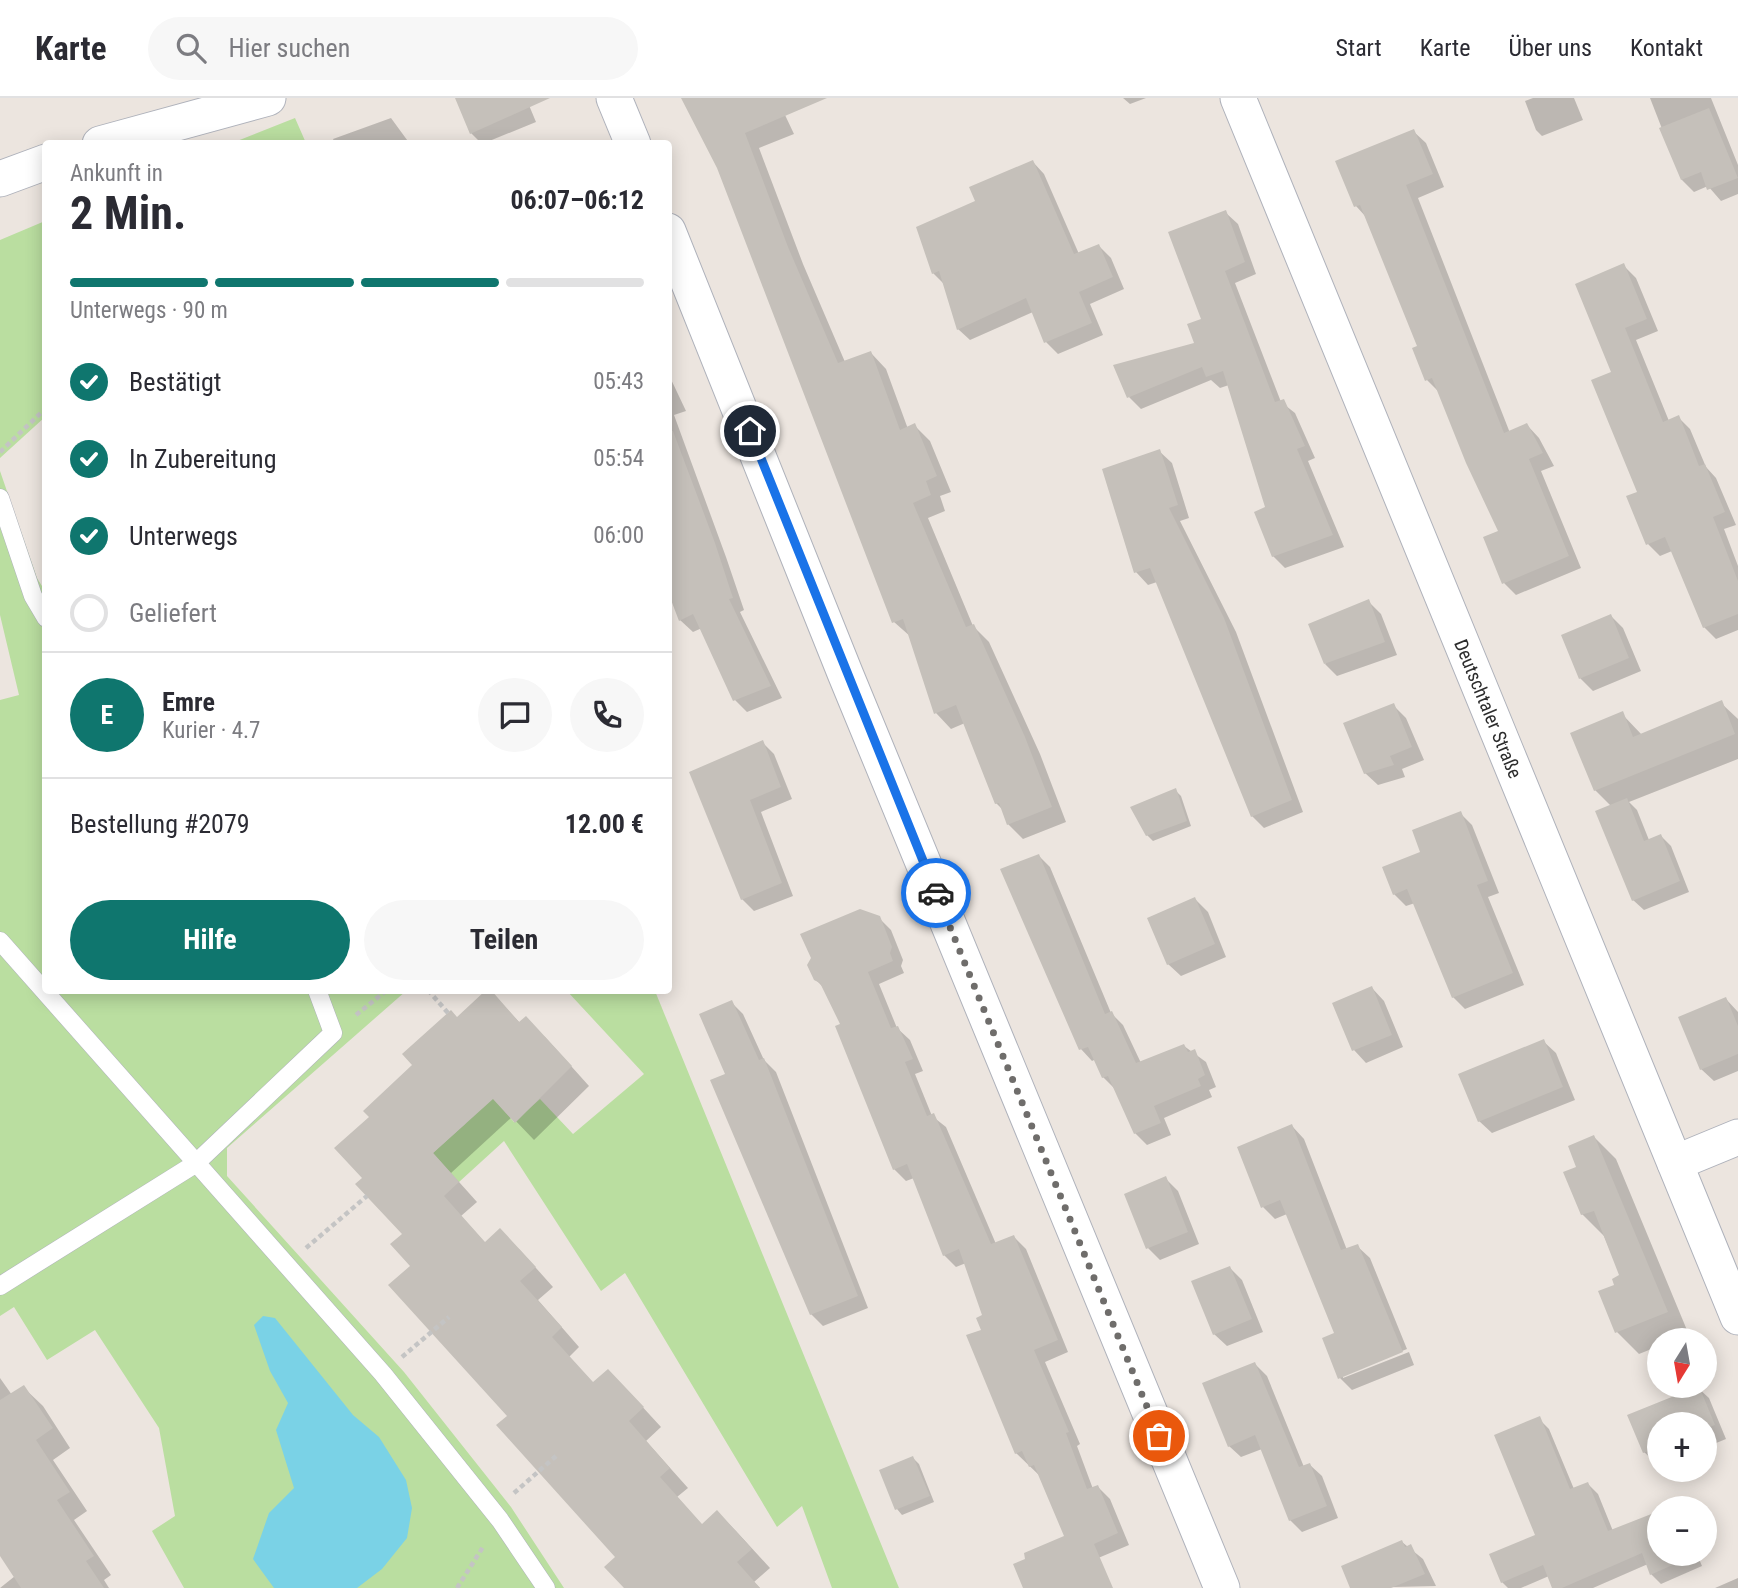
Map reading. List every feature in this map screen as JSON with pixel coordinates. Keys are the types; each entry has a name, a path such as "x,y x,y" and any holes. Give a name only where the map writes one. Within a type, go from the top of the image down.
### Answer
{"street":[{"path":"115,140 268,98"},
{"path":"614,98 631,140"},
{"name":"Deutschtaler Straße","path":"1238,98 1738,1317"},
{"path":"0,179 42,163"},
{"path":"672,241 845,673 1222,1588"},
{"path":"1675,1163 1738,1137"}],"lane":[{"path":"0,498 33,596 42,611"},
{"path":"0,941 42,989"},
{"path":"46,994 383,1374 496,1516 546,1588"},
{"path":"0,1286 195,1164 333,1033 318,994"}],"path":[{"path":"0,452 42,412"},
{"path":"333,1033 382,994"},
{"path":"431,994 448,1013"},
{"path":"286,1264 367,1196"},
{"path":"383,1374 449,1317"},
{"path":"457,1588 496,1516 556,1456"}],"green space":[{"path":"295,118 305,140 240,140"},
{"path":"42,222 42,420 0,458 0,240"},
{"path":"0,471 42,586 42,994 403,994 227,1148 227,1176 404,1372 511,1507 564,1588 184,1588 152,1531 175,1516 159,1428 95,1330 47,1360 14,1307 0,1316 0,700 19,695 0,615"},
{"path":"570,994 656,994 899,1588 832,1588 802,1506 777,1527 625,1273 601,1291 504,1141 459,1182 433,1153 465,1124 483,1087 514,1122 540,1099 573,1134 644,1074"}],"water":[{"path":"263,1316 275,1318 353,1415 379,1437 406,1480 412,1508 407,1538 382,1569 357,1588 274,1588 253,1559 269,1513 294,1488 276,1430 288,1403 270,1371 254,1325"}],"building":[{"path":"455,98 550,98 470,134"},
{"path":"681,98 827,98 745,133 788,247 838,363 871,351 900,430 915,423 937,476 926,481 931,495 913,503 966,627 974,624 1025,737 1052,807 1007,825 999,803 995,804 956,705 934,714 903,619 892,623 717,168"},
{"path":"1709,108 1738,178 1707,190 1701,172 1681,180 1659,128"},
{"path":"1414,129 1433,174 1406,185 1504,433 1527,423 1543,453 1529,459 1569,556 1502,584 1483,537 1498,531 1466,463 1432,378 1425,381 1412,348 1417,346 1360,205 1354,207 1335,161"},
{"path":"1033,160 1074,254 1099,244 1113,277 1079,292 1092,323 1044,343 1026,298 957,330 939,271 932,274 916,227 975,201 969,187"},
{"path":"1226,210 1245,262 1225,271 1275,402 1284,399 1305,446 1297,449 1333,535 1272,557 1254,512 1265,507 1223,371 1206,377 1202,367 1127,398 1113,365 1194,343 1187,324 1201,319 1168,232"},
{"path":"1624,263 1647,319 1625,328 1663,422 1679,415 1699,466 1705,464 1725,512 1713,517 1738,581 1738,614 1703,628 1665,537 1646,545 1626,496 1637,492 1591,380 1611,372 1575,284"},
{"path":"672,431 715,543 733,598 729,599 771,686 733,701 693,614 679,621 672,603"},
{"path":"1160,449 1178,505 1169,508 1224,618 1292,800 1251,817 1150,568 1134,573 1102,469"},
{"path":"1369,599 1385,642 1324,664 1308,624"},
{"path":"1611,614 1629,658 1579,679 1561,635"},
{"path":"1722,700 1735,734 1594,791 1570,733 1623,711 1633,737"},
{"path":"1394,703 1412,747 1390,756 1394,765 1364,774 1343,723"},
{"path":"763,740 781,787 750,800 782,883 741,900 689,772"},
{"path":"1176,788 1187,821 1146,836 1130,807"},
{"path":"1627,798 1644,841 1661,834 1680,881 1632,901 1595,811"},
{"path":"1461,811 1488,881 1477,885 1513,973 1452,998 1407,889 1393,895 1382,867 1420,852 1412,830"},
{"path":"1039,854 1105,1014 1112,1011 1136,1063 1184,1044 1188,1052 1195,1049 1205,1075 1198,1079 1201,1086 1154,1106 1161,1123 1134,1134 1108,1076 1102,1078 1088,1047 1079,1050 1000,869"},
{"path":"1195,897 1215,944 1167,965 1147,918"},
{"path":"860,909 880,916 892,947 890,953 893,961 868,972 891,1028 898,1026 913,1059 905,1062 927,1116 934,1113 991,1244 1014,1235 1058,1340 1034,1350 1069,1432 1066,1433 1087,1489 1098,1485 1118,1533 1094,1544 1113,1588 1023,1588 1013,1564 1025,1559 1024,1553 1064,1536 1034,1465 1029,1467 1022,1451 1015,1454 966,1335 981,1330 976,1318 982,1315 959,1249 943,1256 907,1164 893,1170 835,1026 840,1024 820,983 814,980 807,965 811,958 800,934"},
{"path":"1372,986 1392,1035 1352,1051 1332,1003"},
{"path":"482,994 494,994 519,1022 526,1016 572,1066 515,1123 493,1099 433,1153 459,1182 444,1196 485,1242 500,1228 536,1267 520,1281 562,1327 552,1337 593,1382 608,1369 644,1407 629,1421 670,1468 660,1477 702,1524 717,1510 752,1549 737,1562 760,1588 624,1588 604,1567 615,1557 496,1425 507,1416 388,1285 410,1266 390,1244 402,1234 355,1184 362,1178 334,1148 369,1117 363,1111 412,1065 402,1054 451,1010 457,1017"},
{"path":"1726,997 1738,1026 1738,1054 1700,1070 1678,1017"},
{"path":"732,1000 759,1060 764,1058 858,1296 810,1315 710,1080 725,1074 699,1014"},
{"path":"1544,1039 1563,1087 1478,1122 1458,1074"},
{"path":"1292,1124 1341,1250 1358,1244 1403,1352 1338,1379 1322,1338 1334,1333 1280,1200 1261,1208 1237,1147"},
{"path":"1594,1135 1668,1312 1615,1333 1598,1291 1614,1285 1612,1279 1619,1275 1594,1211 1581,1215 1563,1172 1576,1167 1568,1146"},
{"path":"1166,1176 1188,1232 1146,1249 1124,1194"},
{"path":"1230,1266 1252,1319 1213,1335 1191,1281"},
{"path":"1255,1362 1299,1467 1310,1463 1327,1506 1289,1521 1255,1435 1228,1447 1202,1383"},
{"path":"24,1385 53,1428 36,1440 70,1492 57,1500 94,1556 86,1561 104,1588 21,1588 0,1556 0,1400"},
{"path":"1669,1398 1704,1398 1710,1412 1647,1412 1647,1452 1643,1453 1627,1415"},
{"path":"1540,1416 1570,1489 1588,1482 1608,1531 1647,1516 1647,1566 1670,1566 1650,1575 1642,1553 1562,1588 1552,1588 1543,1565 1501,1583 1489,1554 1535,1535 1494,1435"},
{"path":"913,1456 930,1496 895,1510 879,1470"},
{"path":"1402,1540 1405,1547 1411,1544 1425,1574 1391,1588 1350,1588 1341,1566"}],"way so far":[{"path":"936,893 1159,1436"}],"route":[{"path":"750,431 845,673 936,893"}]}
